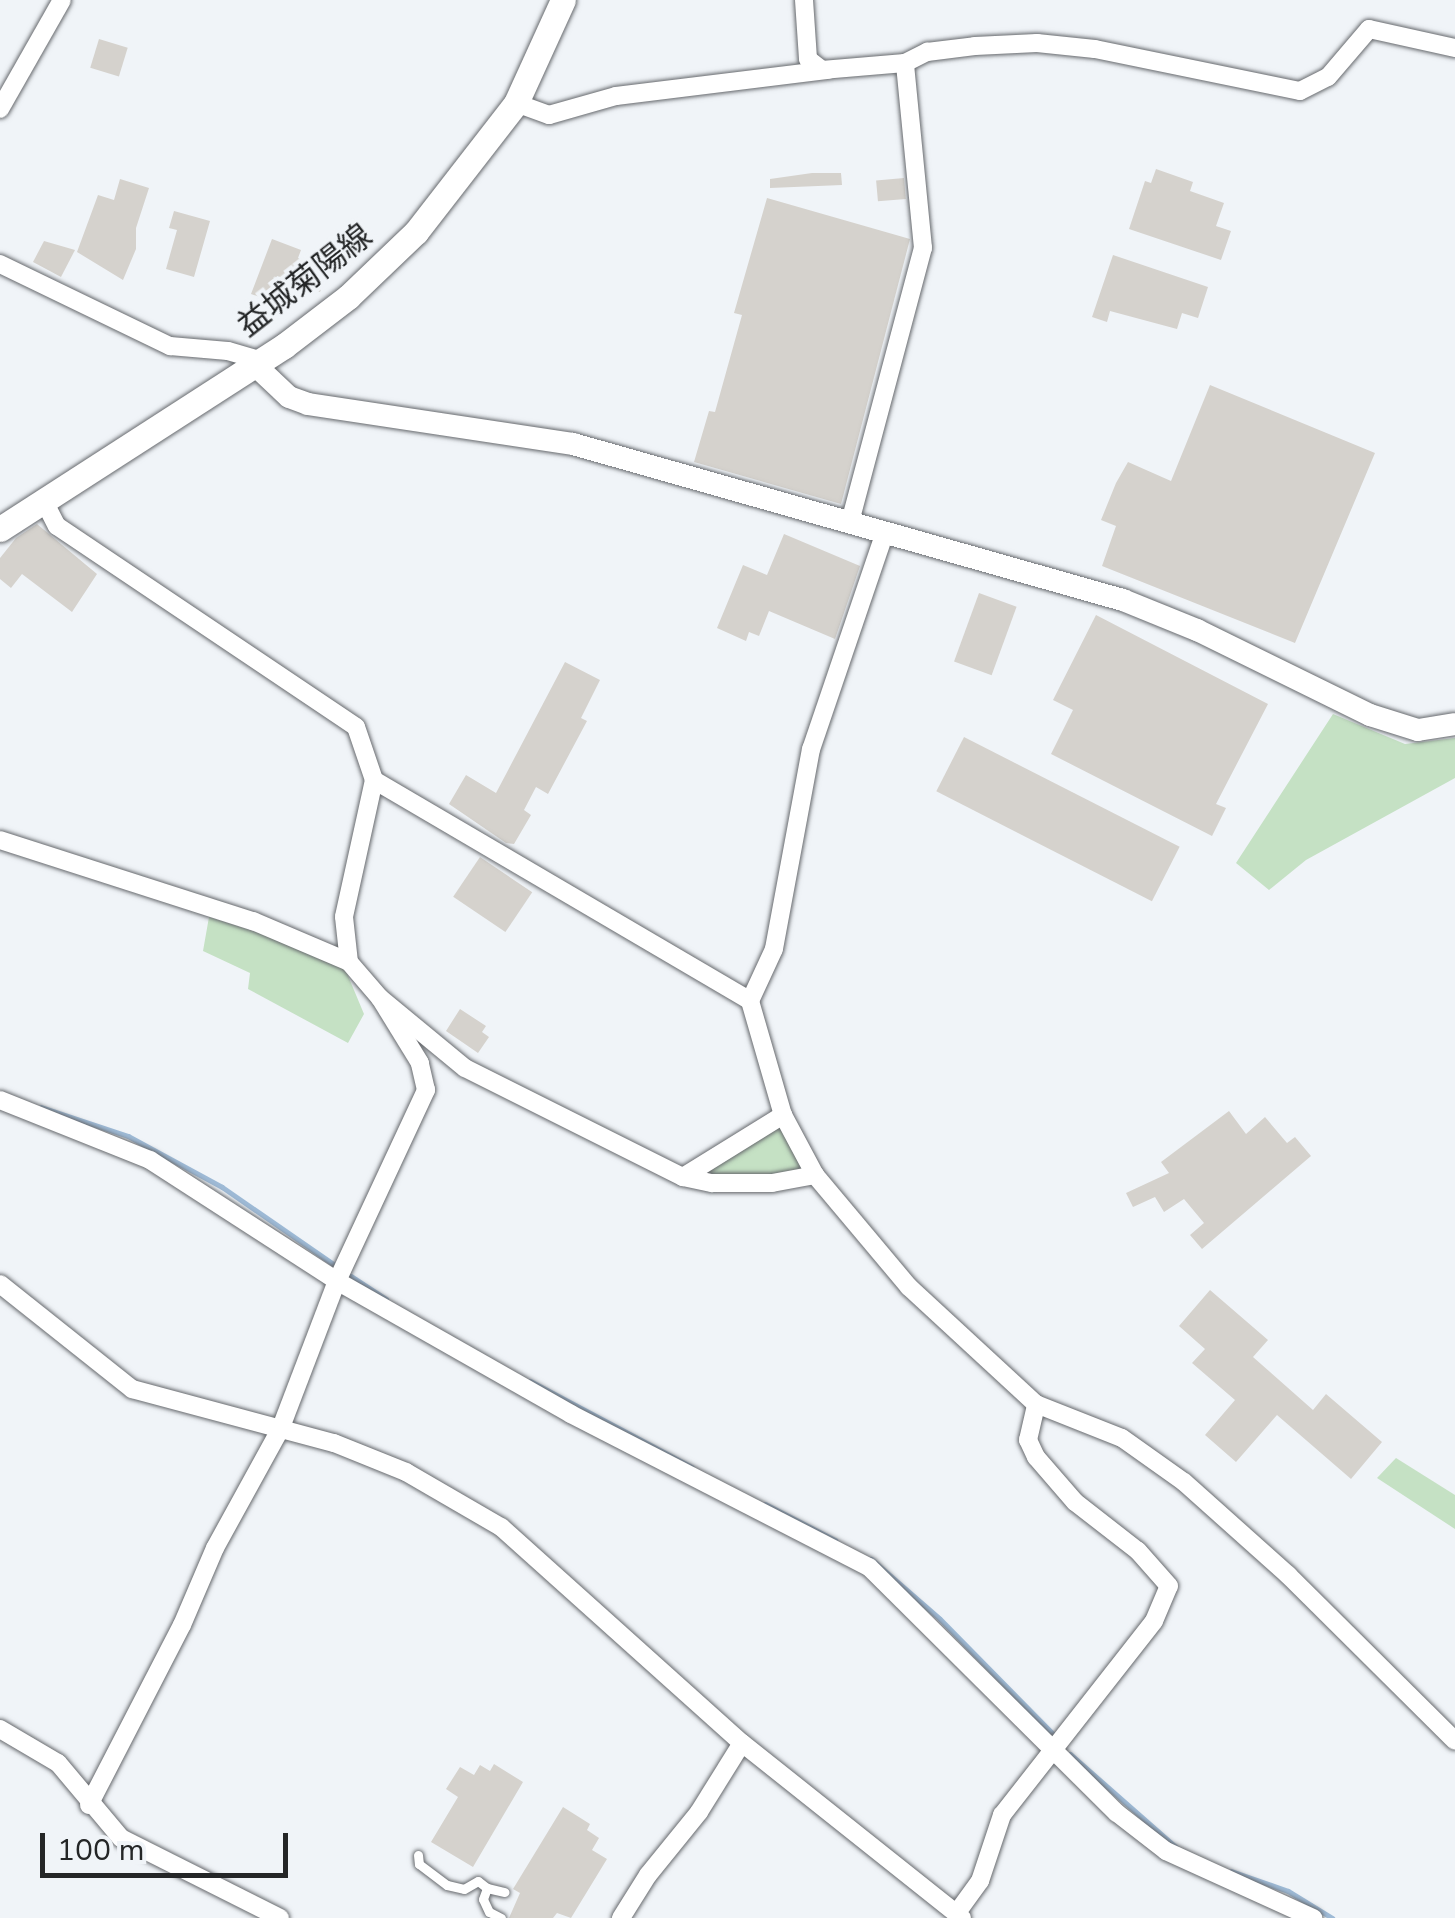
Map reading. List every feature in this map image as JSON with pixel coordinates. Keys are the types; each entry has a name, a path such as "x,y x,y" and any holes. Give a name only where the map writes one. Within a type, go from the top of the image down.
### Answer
{"main road":[{"name":"益城菊陽線","path":"0,529 257,362 348,297 416,232 516,103 562,0"}],"street":[{"path":"0,109 62,0"},
{"path":"804,0 808,60 828,70"},
{"path":"516,103 549,115 616,96 904,63 927,52 1036,43 1094,50 1300,91 1328,77 1369,29 1455,48"},
{"path":"850,522 923,248 904,63"},
{"path":"0,264 170,346 228,351 257,362 289,397 308,404 573,444 1123,600 1197,630 1370,715 1418,730 1455,724"},
{"path":"44,501 57,526 356,728 374,780 344,917 349,962"},
{"path":"885,532 811,749 774,949 750,1001 783,1115 815,1176 909,1287 1036,1404 1122,1438 1184,1482 1288,1575 1455,1741"},
{"path":"374,780 750,1001"},
{"path":"0,840 253,921 349,962 380,998 420,1063 426,1090 337,1281 280,1430 215,1548 182,1625 89,1805"},
{"path":"380,998 465,1068 683,1177 712,1182 772,1183 815,1176"},
{"path":"0,1100 150,1160 337,1281 571,1414 870,1567 1053,1754 1166,1851 1313,1918"},
{"path":"683,1177 783,1115"},
{"path":"0,1284 132,1389 334,1442 406,1472 501,1527 742,1743 959,1916 980,1881 1002,1816 1154,1621 1169,1586 1138,1552 1076,1502 1036,1456 1028,1440 1036,1404"},
{"path":"0,1729 58,1763 89,1805 121,1838 280,1918"},
{"path":"621,1918 648,1875 699,1812 742,1743"}],"lane":[{"path":"418,1854 418,1864 447,1885 464,1889 478,1881 505,1892"},
{"path":"488,1888 484,1906 501,1918"}],"green space":[{"path":"1333,714 1405,744 1455,738 1455,778 1306,860 1269,890 1236,863"},
{"path":"209,917 341,959 364,1014 348,1043 248,989 250,973 203,951"},
{"path":"782,1122 805,1167 792,1174 699,1174"},
{"path":"1396,1458 1455,1495 1455,1529 1377,1478"}],"building":[{"path":"99,39 128,48 119,76 90,68"},
{"path":"1156,169 1193,182 1190,191 1224,203 1216,226 1231,231 1221,260 1129,229 1145,181 1151,183"},
{"path":"841,173 842,185 770,188 770,179"},
{"path":"904,178 906,199 878,201 876,180"},
{"path":"120,179 149,188 136,228 136,249 123,280 77,252 98,195 114,200"},
{"path":"767,198 910,239 841,504 694,462 709,411 715,412 742,315 734,313"},
{"path":"174,211 210,221 194,277 166,269 177,230 169,228"},
{"path":"272,239 301,250 298,258 327,273 320,292 277,276 268,300 251,294"},
{"path":"44,241 75,250 61,277 33,262"},
{"path":"1113,255 1208,287 1198,318 1182,313 1177,329 1110,311 1107,322 1092,317"},
{"path":"1210,385 1375,453 1295,643 1102,566 1116,526 1101,520 1128,462 1171,481"},
{"path":"37,524 97,574 72,612 22,574 11,588 0,579 0,558 16,538"},
{"path":"784,534 860,566 835,639 769,611 759,636 749,632 746,641 717,628 743,565 767,575"},
{"path":"979,593 1017,607 992,675 954,662"},
{"path":"1096,615 1268,704 1216,804 1226,808 1212,836 1051,754 1073,710 1053,700"},
{"path":"565,662 600,680 581,718 587,721 548,794 536,787 524,810 531,815 514,844 506,843 449,804 466,775 496,793"},
{"path":"964,737 1180,847 1152,901 936,791"},
{"path":"480,857 532,892 505,932 453,897"},
{"path":"460,1009 486,1026 482,1032 489,1037 478,1053 446,1031"},
{"path":"1229,1111 1246,1134 1265,1117 1287,1143 1295,1137 1311,1156 1202,1249 1190,1235 1204,1223 1184,1199 1164,1212 1155,1197 1133,1207 1126,1193 1169,1173 1161,1162"},
{"path":"1210,1290 1268,1340 1253,1357 1313,1410 1326,1394 1382,1442 1351,1479 1277,1415 1236,1462 1205,1435 1235,1400 1192,1363 1205,1349 1179,1326"},
{"path":"494,1764 523,1782 473,1867 431,1842 458,1797 446,1789 460,1767 474,1775 480,1765 490,1771"},
{"path":"563,1807 590,1824 587,1830 599,1838 592,1850 607,1859 571,1918 557,1913 553,1918 509,1918 520,1893 513,1889"}],"waterway":[{"path":"41,1107 128,1136 222,1187 336,1266"},
{"path":"351,1276 386,1299"},
{"path":"530,1381 692,1467"},
{"path":"765,1504 835,1540"},
{"path":"871,1559 940,1619 1052,1733"},
{"path":"1070,1754 1176,1847"},
{"path":"1231,1871 1288,1891 1332,1918"}]}
